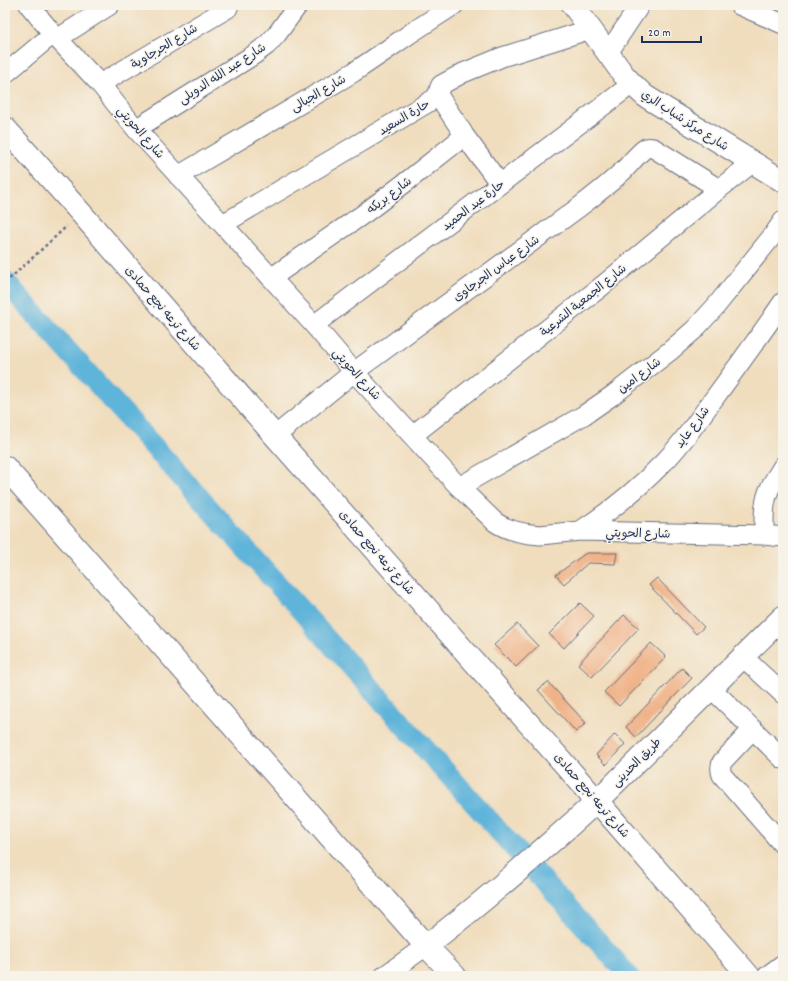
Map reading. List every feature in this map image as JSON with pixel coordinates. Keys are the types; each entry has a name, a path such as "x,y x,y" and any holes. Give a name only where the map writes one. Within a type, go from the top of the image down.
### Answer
{"street":[{"name":"شارع الحويتي","path":"29,5 55,36 100,84 178,176 314,325 354,372 459,487 495,522 501,526 520,532 540,535 580,531 764,535 783,537"},
{"path":"5,74 55,36 110,5"},
{"name":"شارع عبد الله الدويلى","path":"136,128 267,45 298,5"},
{"name":"شارع الجبالى","path":"178,176 354,72 454,5"},
{"name":"شارع مركز شباب الري","path":"573,5 623,74 645,96 783,181"},
{"path":"608,53 640,5"},
{"path":"739,5 783,24"},
{"name":"شارع الجرجاوية","path":"100,84 228,8"},
{"name":"حارة السعيد","path":"223,224 434,99 438,96 441,85 463,73 502,56 591,29"},
{"name":"حارة عبد الحميد","path":"314,325 632,84"},
{"path":"438,96 464,135 500,184"},
{"name":"شارع ترعه نجع حمادى","path":"5,128 749,976"},
{"name":"شارع بريكه","path":"271,278 365,213 400,187 464,135"},
{"name":"شارع عباس الجرجاوى","path":"274,436 354,372 578,208 623,171 644,150 651,147 655,148 719,189"},
{"name":"شارع الجمعية الشرعية","path":"413,435 602,286 752,163"},
{"name":"شارع امين","path":"459,487 584,415 613,395 670,351 694,330 716,306 783,221"},
{"name":"شارع عايد","path":"580,531 605,515 627,497 666,460 683,440 783,302"},
{"path":"764,535 765,503 769,488 783,466"},
{"path":"5,468 426,946 455,976"},
{"name":"طريق الحدينى","path":"426,946 463,918 569,827 783,617"},
{"path":"742,657 783,694"},
{"path":"711,688 783,759"},
{"path":"753,729 722,762 720,771 783,845"},
{"path":"384,976 426,946"},
{"path":"767,976 783,964"}],"path":[{"path":"5,282 57,235"}],"building":[{"path":"586,553 617,553 615,564 588,563 564,584 556,575"},
{"path":"657,578 704,627 696,634 649,585"},
{"path":"580,603 594,616 564,648 549,634"},
{"path":"624,615 639,628 592,677 578,664"},
{"path":"517,624 538,646 516,667 494,645"},
{"path":"651,643 666,657 619,706 604,692"},
{"path":"682,668 692,678 636,737 626,727"},
{"path":"548,682 586,723 576,732 538,690"},
{"path":"615,734 625,744 606,765 596,755"}],"waterway":[{"path":"5,281 629,976"}]}
